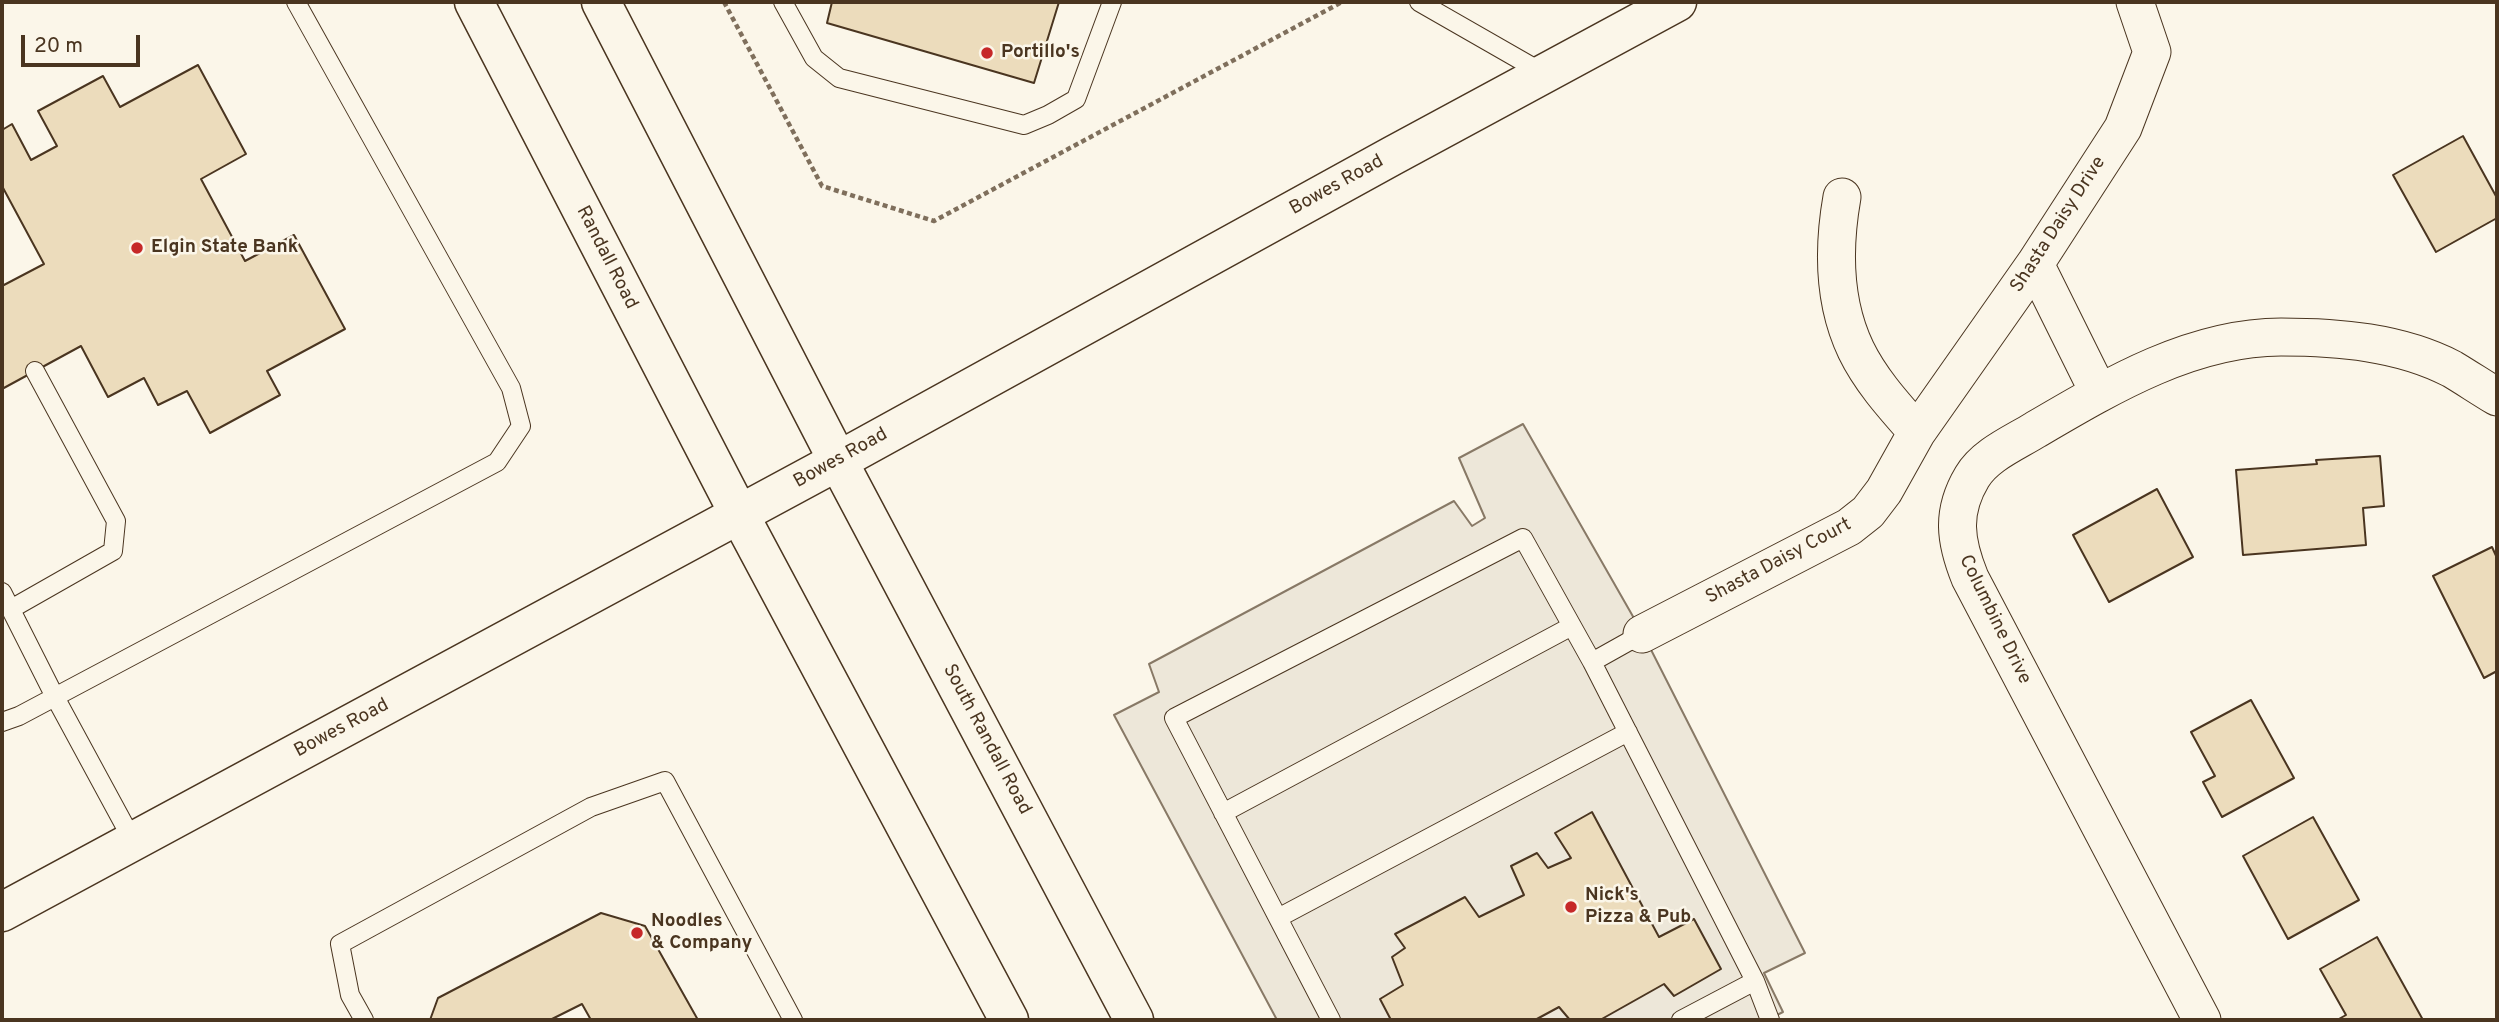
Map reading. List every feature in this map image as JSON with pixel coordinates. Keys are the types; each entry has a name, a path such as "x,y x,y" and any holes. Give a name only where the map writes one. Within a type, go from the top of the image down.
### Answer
{"main road":[{"name":"Randall Road","path":"474,2 739,514"},
{"path":"601,2 838,461"},
{"name":"Bowes Road","path":"2,912 838,461 1677,2"},
{"name":"South Randall Road","path":"838,461 1133,1020"},
{"path":"739,514 1009,1020"}],"street":[{"name":"Shasta Daisy Drive","path":"1917,432 2035,264 2123,128 2152,52 2135,2"},
{"path":"1842,197 1835,237 1839,299 1856,350 1884,393 1917,432"},
{"path":"2035,264 2099,393"},
{"name":"Columbine Drive","path":"2202,1020 1970,578 1957,540 1960,500 1973,474 1995,454 2099,393 2162,364 2231,341 2278,337 2344,339 2402,350 2450,368 2497,397"},
{"name":"Shasta Daisy Court","path":"1643,634 1849,527 1868,512 1884,491 1917,432"}],"lane":[{"path":"2,722 19,716 497,462 521,426 511,388 296,2"},
{"path":"783,2 814,58 839,78 1024,125 1076,99 1112,2"},
{"path":"1419,2 1544,74"},
{"path":"11,609 113,551 117,521 35,371"},
{"path":"1331,1020 1174,718 1524,538 1628,732 1755,981 1770,1020"},
{"path":"2,592 133,841"},
{"path":"1223,813 1572,626"},
{"path":"1592,662 1643,634"},
{"path":"1278,918 1628,732"},
{"path":"364,1020 350,995 340,944 591,807 665,781 793,1020"},
{"path":"1681,1020 1755,981"}],"shaded area":[{"path":"1523,424 1643,634 1805,953 1764,973 1783,1012 1767,1020 1277,1020 1114,715 1159,692 1149,664 1454,501 1472,526 1485,518 1459,458"}],"building":[{"name":"Portillo's","path":"832,2 1059,2 1034,83 827,23"},
{"name":"Elgin State Bank","path":"198,65 246,154 201,179 245,261 294,235 345,329 267,371 280,395 210,433 187,391 158,405 144,378 108,397 81,346 2,389 2,286 44,264 2,186 2,130 12,124 31,160 57,146 38,111 103,76 120,107"},
{"path":"2463,136 2497,198 2497,218 2436,252 2393,175"},
{"path":"2380,456 2384,506 2363,508 2366,545 2243,555 2236,470 2317,464 2316,460"},
{"path":"2157,489 2193,557 2109,602 2073,535"},
{"path":"2492,547 2497,558 2497,671 2484,678 2433,576"},
{"path":"2251,700 2294,778 2222,817 2203,782 2215,776 2191,732"},
{"name":"Nick's Pizza & Pub","path":"1592,812 1659,937 1694,919 1721,969 1674,996 1664,984 1600,1020 1570,1020 1559,1007 1535,1020 1391,1020 1380,999 1403,985 1392,957 1405,948 1395,934 1465,897 1479,917 1524,895 1511,866 1537,853 1548,868 1571,858 1555,833"},
{"path":"2313,817 2359,900 2288,939 2243,856"},
{"path":"601,913 645,926 698,1020 591,1020 582,1004 550,1020 430,1020 438,998"},
{"path":"2377,937 2423,1020 2337,1020 2346,1015 2320,969"}],"place":[{"name":"Portillo's","path":"987,53"},
{"name":"Elgin State Bank","path":"137,248"},
{"name":"Nick's Pizza & Pub","path":"1571,907"},
{"name":"Noodles & Company","path":"637,933"}]}
